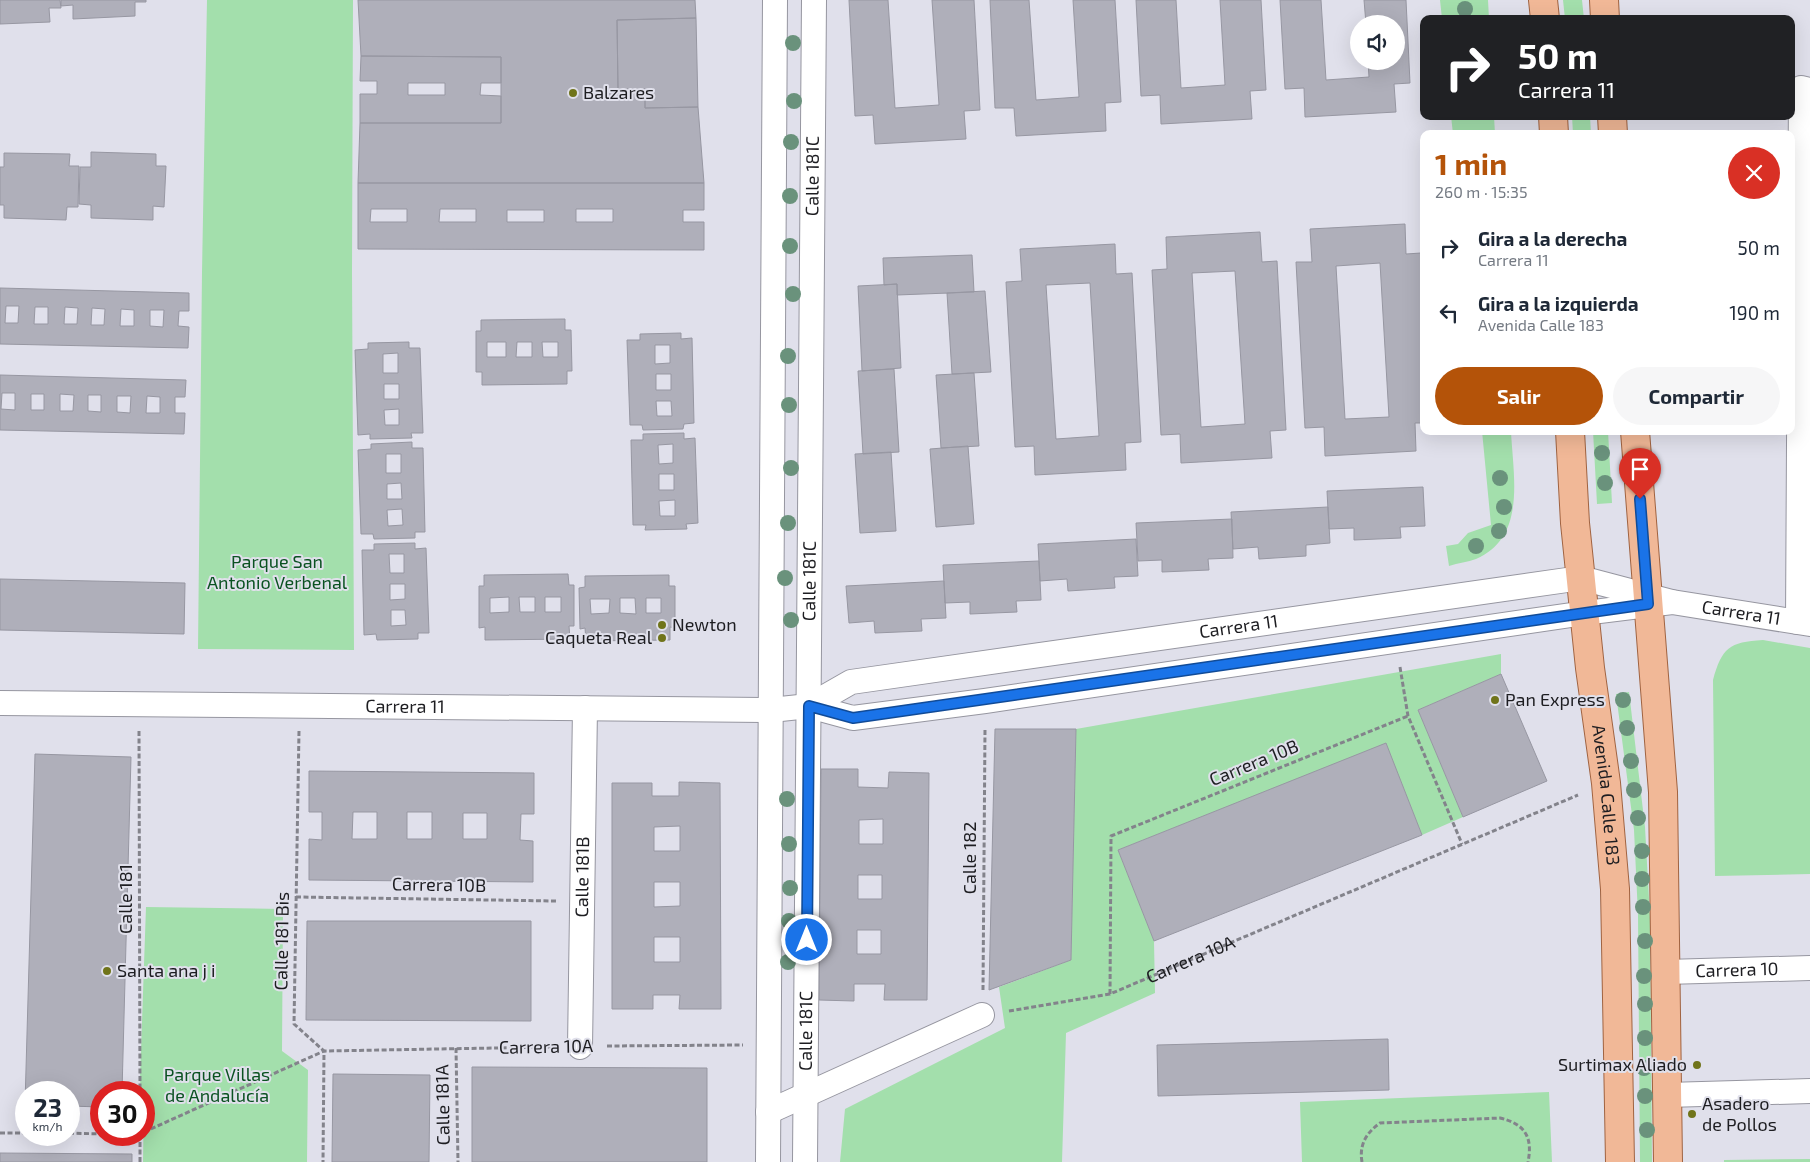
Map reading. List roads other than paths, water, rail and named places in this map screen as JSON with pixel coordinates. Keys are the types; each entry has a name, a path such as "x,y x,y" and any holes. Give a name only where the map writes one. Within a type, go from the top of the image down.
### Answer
{"main road":[{"path":"1543,0 1545,15"},
{"path":"1604,0 1605,15"},
{"name":"Avenida Calle 183","path":"1570,435 1575,523 1584,612 1606,783 1615,889 1620,1162"},
{"path":"1635,435 1656,600 1663,792 1668,1162"}],"street":[{"name":"Calle 181C","path":"768,1162 775,0"},
{"name":"Calle 181C","path":"805,1162 814,0"},
{"path":"1804,623 1805,89"},
{"name":"Carrera 11","path":"809,706 851,682 1581,578 1656,600 1804,623"},
{"name":"Carrera 11","path":"0,703 771,710 809,706 853,718 1396,640 1656,600"},
{"name":"Calle 181B","path":"580,1046 585,708"},
{"name":"Carrera 10","path":"1666,972 1810,968"},
{"path":"768,1112 982,1015"},
{"path":"1667,1095 1810,1092"}],"place":[{"name":"Balzares","path":"573,93"},
{"name":"Newton","path":"662,625"},
{"name":"Caqueta Real","path":"662,638"},
{"name":"Pan Express","path":"1495,700"},
{"name":"Santa ana j i","path":"107,971"},
{"name":"Surtimax Aliado","path":"1697,1065"},
{"name":"Asadero de Pollos","path":"1692,1114"}],"park label":[{"name":"Parque San Antonio Verbenal","path":"277,572"},
{"name":"Parque Villas de Andalucía","path":"217,1085"}]}
